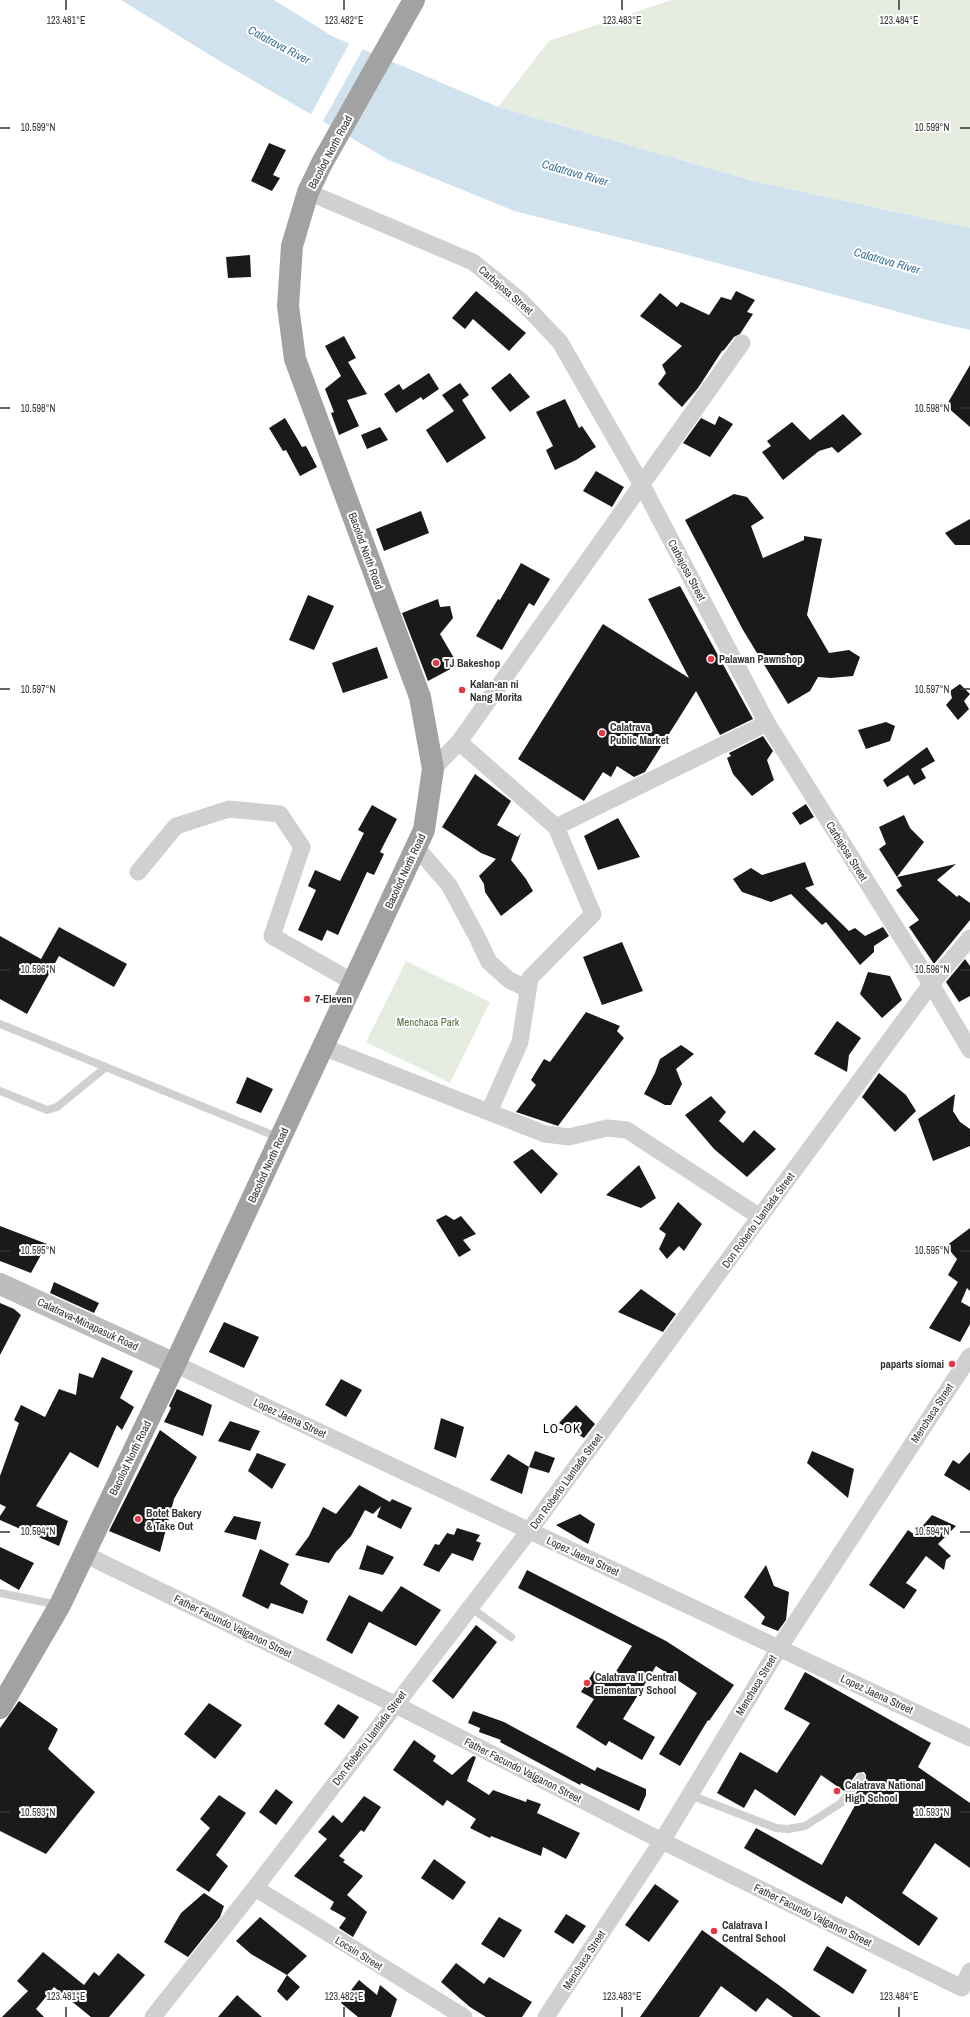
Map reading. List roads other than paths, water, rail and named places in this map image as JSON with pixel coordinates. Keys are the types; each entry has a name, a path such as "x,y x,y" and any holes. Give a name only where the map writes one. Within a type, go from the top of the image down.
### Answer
{"highway":[{"name":"Bacolod North Road","path":"2,1700 60,1605 175,1364 424,830 433,769 420,696 295,359 288,306 292,246 308,192 322,163 414,0"}],"main road":[{"name":"Calatrava-Minapasuk Road","path":"0,1284 175,1364"}],"street":[{"name":"Carbajosa Street","path":"308,192 473,262 521,301 560,342 642,485 767,723 931,984 970,1050"},
{"path":"433,769 459,742 742,343"},
{"path":"556,827 767,723"},
{"path":"459,742 556,827 593,914 530,978 520,1042 489,1112"},
{"path":"138,872 176,826 229,808 280,814 302,847 272,936 353,982"},
{"path":"416,847 449,885 478,937 489,962 509,980 528,989"},
{"name":"Don Roberto Llantada Street","path":"153,2017 255,1888 394,1704 529,1531 931,984 970,938"},
{"path":"323,1047 545,1134 569,1137 608,1128 627,1130 760,1217"},
{"name":"Menchaca Street","path":"546,2017 662,1841 779,1648 970,1356"},
{"name":"Lopez Jaena Street","path":"175,1364 970,1738"},
{"name":"Father Facundo Valganon Street","path":"84,1554 394,1704 662,1841 962,1988 970,1971"},
{"name":"Locsin Street","path":"255,1888 464,2017"}],"lane":[{"path":"0,1024 280,1138"},
{"path":"0,1091 47,1110 57,1107 106,1067"},
{"path":"0,1593 60,1605"},
{"path":"470,1607 511,1637"},
{"path":"690,1795 776,1828 788,1829 805,1826 840,1803 860,1777"}],"water":[{"name":"Calatrava River","path":"121,0 274,0 332,36 498,107 753,181 970,228 970,330 939,323 673,251 514,211 389,160 218,60"}],"place":[{"name":"Palawan Pawnshop","path":"711,659"},
{"name":"TJ Bakeshop","path":"436,663"},
{"name":"Kalan-an ni Nang Morita","path":"462,690"},
{"name":"Calatrava Public Market","path":"602,733"},
{"name":"7-Eleven","path":"307,999"},
{"name":"paparts siomai","path":"952,1364"},
{"name":"Botet Bakery & Take Out","path":"138,1519"},
{"name":"Calatrava II Central Elementary School","path":"587,1683"},
{"name":"Calatrava National High School","path":"837,1791"},
{"name":"Calatrava I Central School","path":"714,1931"}],"district":[{"name":"LO-OK","path":"562,1428"}],"park label":[{"name":"Menchaca Park","path":"428,1022"}]}
